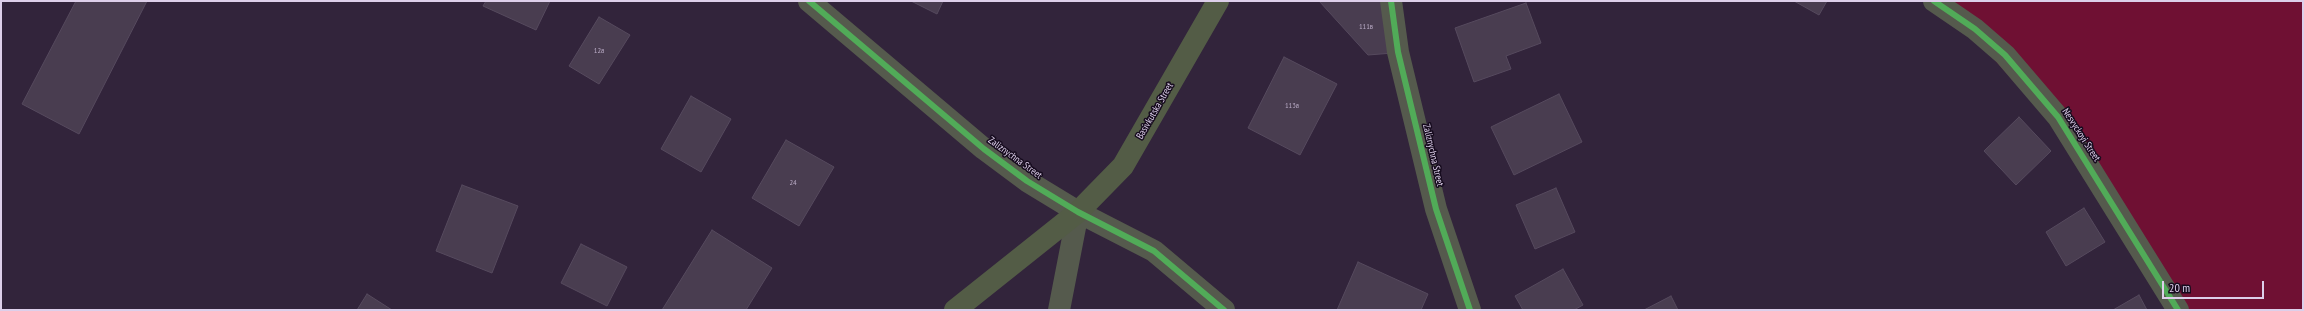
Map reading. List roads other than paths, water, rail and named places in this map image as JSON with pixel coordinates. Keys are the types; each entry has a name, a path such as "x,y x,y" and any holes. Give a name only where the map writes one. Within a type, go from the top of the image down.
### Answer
{"main road":[{"name":"Basivkutska Street","path":"955,310 1078,212 1123,166 1218,1"}],"street":[{"name":"Zaliznychna Street","path":"809,1 984,149 1027,182 1078,212 1154,251 1224,310"},
{"name":"Zaliznychna Street","path":"1391,1 1398,52 1436,209 1470,310"},
{"name":"Nesvyckoyi Street","path":"1934,1 1974,29 2005,55 2058,118 2178,310"},
{"path":"1059,310 1078,212"}]}
